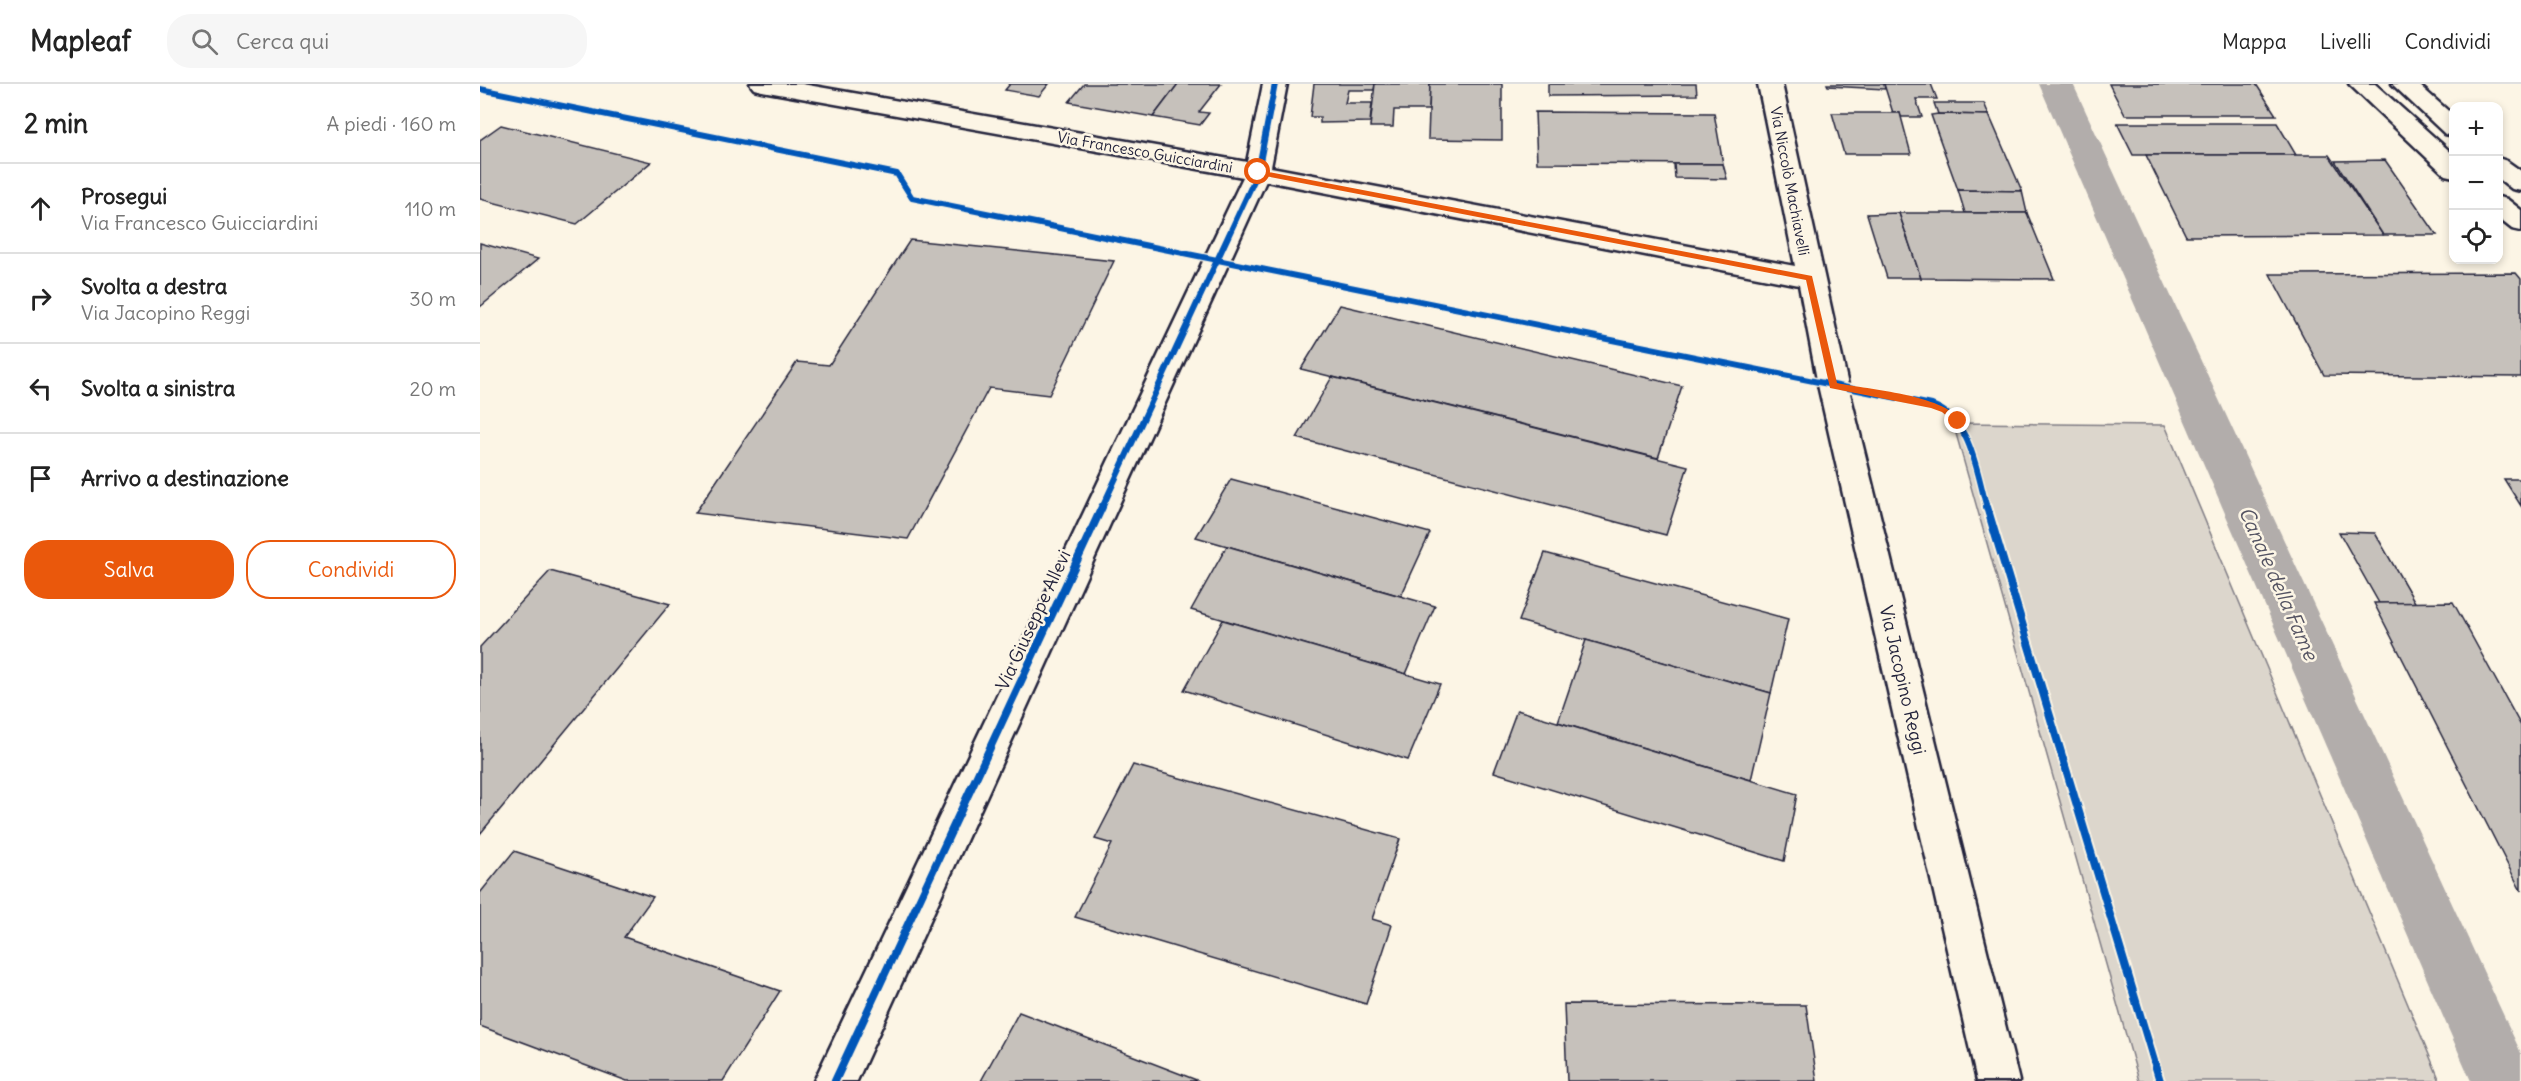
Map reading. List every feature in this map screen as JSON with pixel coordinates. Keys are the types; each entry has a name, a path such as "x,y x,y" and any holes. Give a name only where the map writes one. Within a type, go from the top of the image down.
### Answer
{"street":[{"name":"Via Francesco Guicciardini","path":"762,84 842,91 1809,278"},
{"name":"Via Giuseppe Allevi","path":"835,1081 1258,172 1275,84"},
{"name":"Via Niccolò Machiavelli","path":"1770,84 1809,278"},
{"path":"2361,84 2449,164"},
{"path":"2404,84 2449,124"},
{"path":"2503,169 2521,183"},
{"path":"2503,208 2521,223"},
{"name":"Via Jacopino Reggi","path":"1809,278 1998,1081"}],"shaded area":[{"path":"1953,423 2165,425 2440,1081 2139,1081"}],"building":[{"path":"1010,84 1049,84 1039,96 1005,90"},
{"path":"1084,84 1178,84 1153,117 1069,102"},
{"path":"1178,84 1221,84 1199,112 1209,113 1200,125 1153,117"},
{"path":"1314,84 1375,84 1374,90 1348,90 1345,103 1372,103 1370,122 1320,123 1320,117 1310,117"},
{"path":"1375,84 1430,84 1429,110 1394,110 1393,127 1370,127"},
{"path":"1430,84 1502,84 1502,140 1428,139"},
{"path":"1548,84 1696,84 1697,95 1548,96"},
{"path":"1827,84 1884,84 1885,89 1828,86"},
{"path":"1884,84 1931,84 1937,99 1916,99 1922,117 1901,117 1900,113 1893,113"},
{"path":"2109,84 2256,84 2276,115 2125,115"},
{"path":"1934,103 1984,103 1989,115 1938,114"},
{"path":"1535,112 1714,113 1723,164 1537,163"},
{"path":"1832,113 1900,113 1911,154 1844,154"},
{"path":"1931,115 1989,115 2022,191 1958,190"},
{"path":"2117,123 2277,123 2296,155 2133,155"},
{"path":"501,125 651,162 577,224 480,199 480,140"},
{"path":"2146,155 2329,155 2383,235 2186,236"},
{"path":"2385,160 2437,235 2383,235 2335,161"},
{"path":"1674,164 1723,164 1727,179 1675,178"},
{"path":"1958,190 2022,191 2027,213 1965,213"},
{"path":"1899,213 1921,278 1887,278 1867,214"},
{"path":"1899,213 2027,213 2054,279 1921,278"},
{"path":"910,240 1114,261 1049,395 989,388 908,539 695,513 797,362 829,365"},
{"path":"480,243 538,259 480,307"},
{"path":"2516,273 2521,279 2521,377 2324,375 2270,274"},
{"path":"1340,305 1682,386 1658,458 1301,369"},
{"path":"1332,377 1688,466 1666,535 1297,438"},
{"path":"1231,479 1430,533 1401,596 1196,537"},
{"path":"2504,479 2521,479 2521,506"},
{"path":"2339,532 2375,533 2416,604 2379,603"},
{"path":"1227,546 1435,606 1406,674 1191,610"},
{"path":"1545,553 1788,619 1771,693 1519,621"},
{"path":"550,571 670,604 480,834 480,647"},
{"path":"2453,602 2521,726 2521,891 2374,603"},
{"path":"1223,620 1440,684 1408,760 1184,690"},
{"path":"1586,640 1771,693 1751,780 1558,722"},
{"path":"1517,710 1797,794 1784,861 1494,772"},
{"path":"1133,765 1400,839 1372,919 1392,925 1366,1004 1075,917 1112,844 1095,839"},
{"path":"514,851 653,897 624,937 780,991 723,1081 627,1081 480,1026 480,893"},
{"path":"1564,1004 1806,1005 1817,1081 1567,1081"},
{"path":"1019,1012 1199,1081 981,1081"}],"waterway":[{"name":"Canale della Fame","path":"2056,84 2502,1081"}],"cycle path":[{"path":"835,1081 1258,172 1275,84"},
{"path":"480,89 897,174 912,198 1932,405 1943,410 1956,420 1965,435 2160,1081"}],"route":[{"path":"1258,172 1809,278 1833,385 1932,405 1945,410 1958,421"}]}
